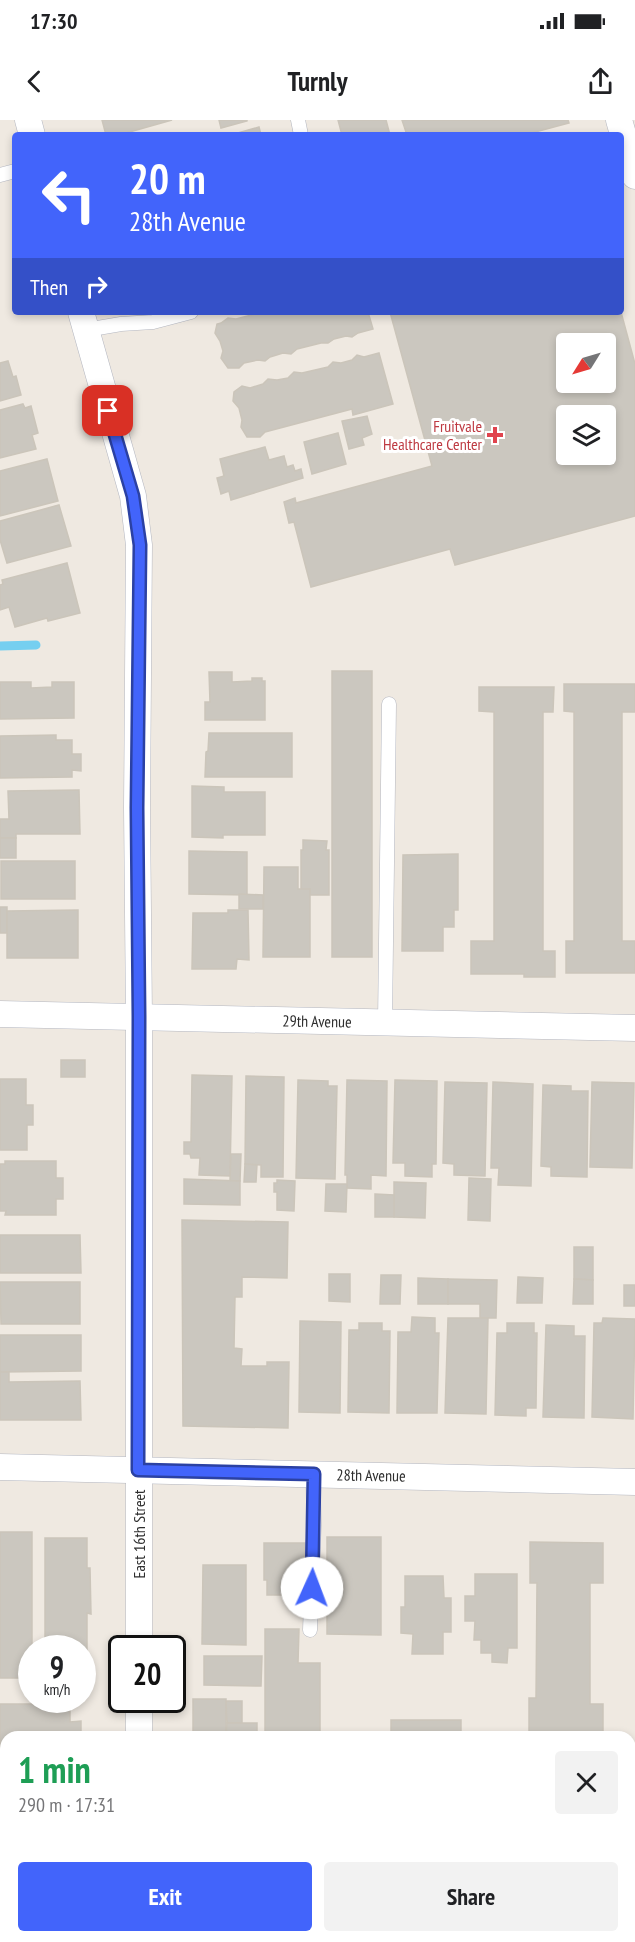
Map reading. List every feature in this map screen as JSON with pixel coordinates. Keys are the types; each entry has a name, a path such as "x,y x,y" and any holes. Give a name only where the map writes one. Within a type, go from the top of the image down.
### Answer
{"street":[{"path":"624,135 635,176"},
{"name":"East 16th Street","path":"83,321 133,496 140,545 137,808 139,1635"},
{"name":"29th Avenue","path":"0,1014 635,1028"},
{"name":"28th Avenue","path":"0,1467 635,1482"},
{"path":"139,1713 139,1731"}],"lane":[{"path":"83,321 121,324 153,322 180,315"},
{"path":"385,1023 389,704"},
{"path":"310,1629 314,1474"}],"building":[{"path":"102,120 172,120 130,132 105,132"},
{"path":"219,120 247,120 247,121 221,128"},
{"path":"338,120 386,120 389,132 341,132"},
{"path":"402,120 568,120 569,123 535,132 406,132"},
{"path":"259,127 260,132 242,132"},
{"path":"251,315 369,315 373,329 352,337 346,336 328,343 297,349 291,354 283,353 265,361 244,363 239,368 228,368 221,358 223,351 215,333 217,324 228,318 236,319"},
{"name":"Fruitvale Healthcare Center","path":"391,315 622,315 635,364 635,516 455,565 450,549 311,587 294,522 289,523 284,502 295,498 296,503 432,466"},
{"path":"379,353 393,404 353,415 352,409 265,432 260,437 247,437 241,427 239,408 233,401 234,392 242,386 250,388 263,384 268,379 288,378 294,372 302,373 328,367 333,362 341,363 352,360 357,355 364,357"},
{"path":"8,361 13,377 16,376 21,395 0,401 0,363"},
{"path":"23,404 25,408 31,406 38,433 32,435 36,449 0,458 0,410"},
{"path":"367,416 372,434 362,438 364,445 349,449 342,421"},
{"path":"338,433 346,464 312,474 304,442"},
{"path":"265,447 269,460 284,456 287,467 293,465 295,471 301,469 303,478 231,500 229,491 221,494 217,478 224,476 220,459"},
{"path":"47,459 58,501 0,516 0,471"},
{"path":"59,505 71,546 7,563 0,540 0,521"},
{"path":"67,563 80,613 48,621 47,618 15,627 9,607 0,610 2,580"},
{"path":"332,671 372,671 372,957 332,957"},
{"path":"209,672 232,672 232,682 262,678 262,681 265,681 265,720 205,720 205,702 210,702"},
{"path":"0,682 31,682 31,688 52,687 52,682 74,682 74,718 0,719"},
{"path":"564,684 635,684 635,712 622,712 622,941 635,941 635,973 566,973 566,941 574,941 574,712 564,711"},
{"path":"479,687 554,687 553,712 543,712 543,951 555,951 555,977 524,977 524,974 471,974 471,941 494,941 494,712 479,711"},
{"path":"209,733 292,733 292,777 205,777"},
{"path":"56,735 56,740 72,740 72,754 81,754 81,771 72,770 72,777 0,778 0,736"},
{"path":"192,786 224,787 224,792 265,792 265,835 223,835 223,838 192,837"},
{"path":"79,790 80,834 16,834 16,838 0,838 0,819 9,819 8,791"},
{"path":"0,838 16,838 16,858 0,858"},
{"path":"303,840 327,841 329,895 310,895 310,889 301,890"},
{"path":"189,851 247,852 247,895 189,894"},
{"path":"458,854 458,910 454,910 454,927 443,927 443,951 402,951 403,855"},
{"path":"1,861 75,861 75,899 1,899"},
{"path":"264,867 298,867 298,889 310,889 310,957 263,957"},
{"path":"239,894 263,895 263,909 239,909"},
{"path":"0,907 7,907 7,933 0,933"},
{"path":"78,910 78,958 7,958 7,911"},
{"path":"228,910 248,910 249,960 237,959 236,969 192,969 193,913 228,913"},
{"path":"61,1060 85,1060 85,1077 61,1077"},
{"path":"192,1075 232,1076 230,1176 199,1175 200,1158 191,1158 190,1154 184,1154 184,1142 191,1142"},
{"path":"246,1076 284,1077 283,1177 261,1177 261,1165 245,1164"},
{"path":"0,1079 26,1079 26,1105 33,1105 33,1125 27,1125 27,1150 0,1150"},
{"path":"298,1080 328,1081 328,1086 337,1086 335,1179 296,1178"},
{"path":"347,1080 387,1081 386,1176 371,1175 371,1189 347,1188 347,1175 345,1175"},
{"path":"395,1080 437,1081 436,1164 432,1164 432,1177 405,1176 405,1163 393,1163"},
{"path":"445,1082 487,1083 485,1176 454,1175 454,1164 443,1163"},
{"path":"493,1082 533,1084 531,1186 498,1185 499,1168 491,1168"},
{"path":"592,1082 634,1083 632,1168 590,1167"},
{"path":"543,1085 571,1086 571,1091 588,1091 587,1177 551,1176 551,1167 541,1166"},
{"path":"231,1154 241,1154 240,1181 230,1181"},
{"path":"5,1161 56,1161 56,1178 63,1178 63,1199 56,1199 56,1215 5,1215 6,1211 0,1211 0,1164 5,1164"},
{"path":"245,1164 257,1165 256,1182 244,1182"},
{"path":"469,1178 491,1179 490,1221 468,1220"},
{"path":"184,1179 240,1181 240,1205 184,1204"},
{"path":"277,1180 295,1181 294,1211 277,1210 277,1192 274,1192 274,1183 277,1183"},
{"path":"394,1182 426,1183 425,1218 394,1217"},
{"path":"326,1184 347,1184 346,1212 325,1211"},
{"path":"375,1194 394,1195 394,1217 375,1217"},
{"path":"182,1220 288,1222 287,1278 242,1277 242,1297 235,1297 234,1348 242,1349 241,1366 267,1366 267,1362 289,1362 288,1428 183,1426"},
{"path":"0,1235 80,1235 81,1273 0,1273"},
{"path":"574,1247 593,1247 593,1280 574,1279"},
{"path":"329,1274 350,1274 350,1302 329,1301"},
{"path":"381,1275 401,1275 400,1304 380,1304"},
{"path":"518,1277 543,1278 542,1303 517,1303"},
{"path":"418,1278 448,1279 448,1304 418,1304"},
{"path":"448,1279 497,1280 496,1318 480,1318 480,1304 448,1304"},
{"path":"574,1279 593,1280 593,1304 573,1304"},
{"path":"0,1282 80,1282 80,1324 1,1324"},
{"path":"624,1285 635,1285 635,1306 624,1306"},
{"path":"412,1317 435,1318 435,1333 439,1333 437,1413 397,1413 398,1332 411,1332"},
{"path":"448,1318 488,1318 486,1414 445,1413"},
{"path":"603,1318 635,1319 633,1419 592,1417 594,1323 602,1323"},
{"path":"300,1321 341,1322 340,1413 299,1412"},
{"path":"359,1323 382,1323 382,1331 390,1331 389,1413 348,1412 349,1330 359,1330"},
{"path":"507,1323 534,1323 534,1333 537,1333 536,1408 526,1408 526,1416 495,1415 497,1333 507,1333"},
{"path":"546,1325 574,1326 574,1336 585,1336 584,1418 543,1417"},
{"path":"0,1335 81,1335 81,1371 0,1372"},
{"path":"0,1372 9,1372 9,1382 80,1381 81,1420 0,1420"},
{"path":"0,1532 32,1532 32,1635 18,1635 18,1678 0,1678"},
{"path":"327,1537 381,1537 381,1635 327,1634"},
{"path":"45,1538 87,1538 91,1614 87,1613 87,1635 45,1635"},
{"path":"530,1542 603,1543 603,1583 590,1583 590,1704 603,1704 603,1731 529,1731 529,1698 536,1698 537,1583 530,1583"},
{"path":"264,1543 305,1543 305,1580 298,1581 298,1595 267,1595 267,1580 264,1580"},
{"path":"203,1565 246,1565 246,1645 202,1644"},
{"path":"475,1574 517,1574 517,1648 508,1648 507,1663 492,1662 492,1653 481,1653 481,1640 474,1640 475,1621 465,1621 465,1596 475,1596"},
{"path":"405,1576 443,1576 444,1598 451,1598 451,1632 443,1632 443,1654 412,1654 413,1634 401,1633 401,1607 405,1607"},
{"path":"265,1629 299,1629 298,1663 320,1663 320,1731 265,1731"},
{"path":"204,1656 262,1656 261,1686 204,1685"},
{"path":"193,1699 226,1699 226,1731 193,1731"},
{"path":"226,1701 242,1701 242,1723 227,1723"},
{"path":"0,1704 18,1704 18,1713 70,1713 70,1722 81,1721 81,1731 0,1731"},
{"path":"391,1720 461,1720 461,1731 391,1731"},
{"path":"227,1723 257,1723 257,1731 226,1731"}],"waterway":[{"path":"0,646 36,645"}],"place":[{"name":"Fruitvale Healthcare Center","path":"495,435"}],"route":[{"path":"108,411 133,496 140,545 137,808 140,1219 138,1470 314,1474 312,1588"}]}
